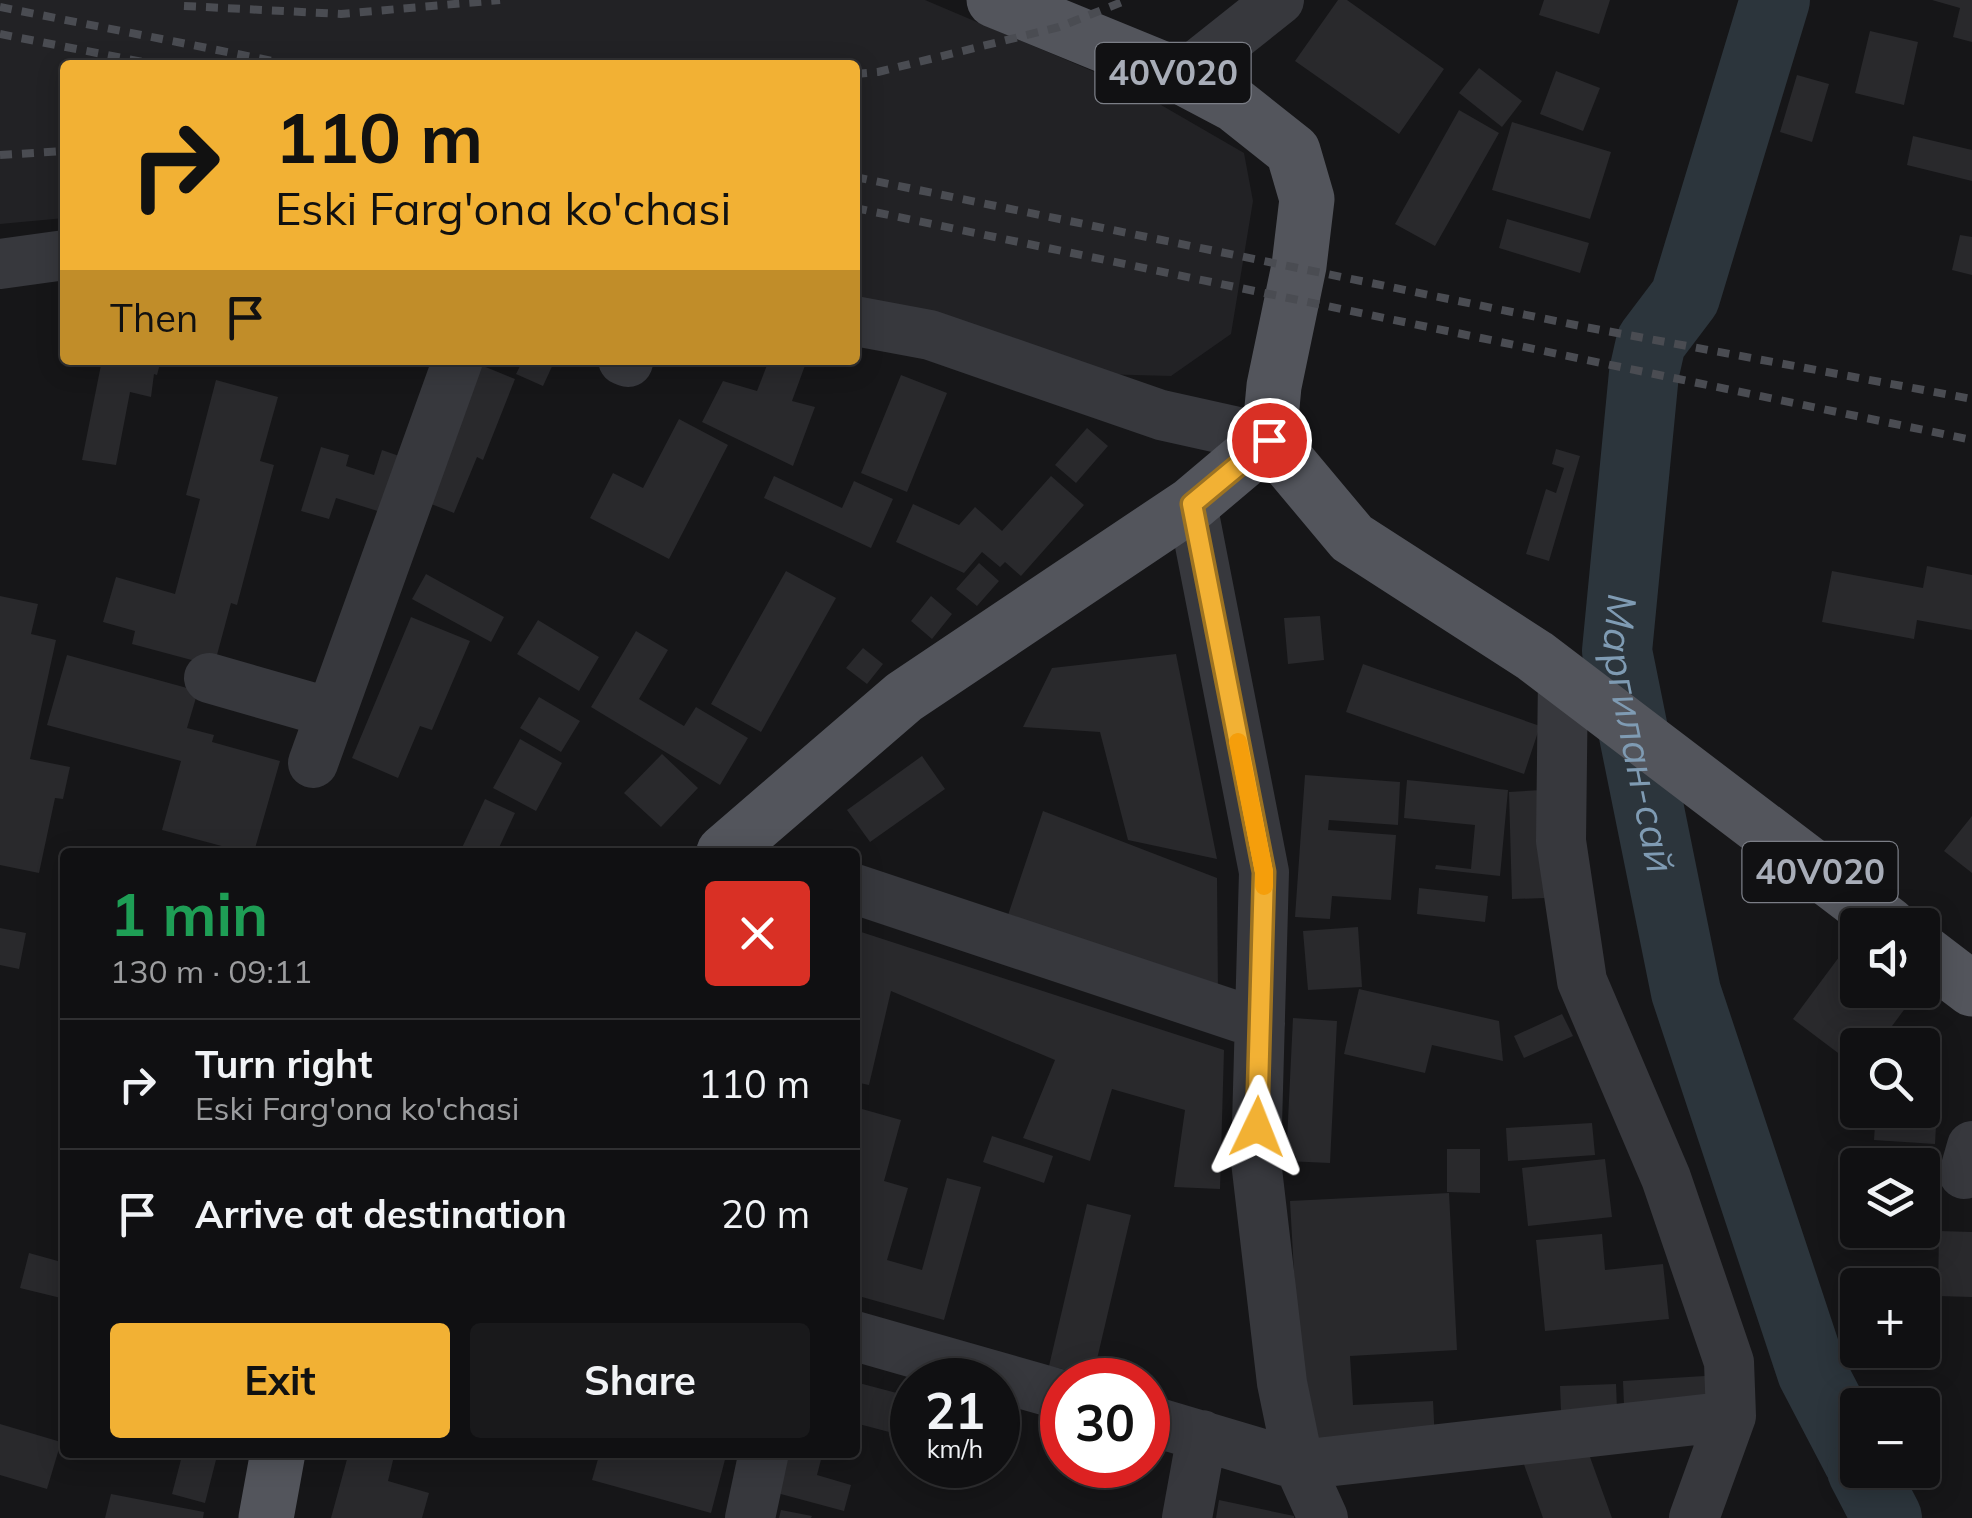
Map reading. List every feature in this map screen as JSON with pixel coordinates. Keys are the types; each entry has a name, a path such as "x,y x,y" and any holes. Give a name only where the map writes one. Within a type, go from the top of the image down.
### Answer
{"main road":[{"name":"40V020","path":"994,0 1182,77 1236,105 1292,151 1307,199 1299,266 1274,386 1269,440 1352,538 1549,666 1867,908"},
{"path":"736,848 904,696 1192,504 1269,440"},
{"name":"40V020","path":"1940,965 1972,990"},
{"path":"266,1518 277,1458"}],"street":[{"path":"1182,77 1279,0"},
{"path":"0,264 60,257"},
{"path":"860,322 930,335 1161,415 1269,440"},
{"path":"313,764 456,365"},
{"path":"1192,504 1264,872 1256,1161 1282,1383 1298,1465 1323,1518"},
{"path":"1549,666 1561,841 1582,982 1679,1214 1729,1362 1731,1416 1694,1518"},
{"path":"209,678 331,714"},
{"path":"860,892 1260,1024"},
{"path":"860,1337 1040,1389"},
{"path":"1170,1426 1298,1465 1731,1416"},
{"path":"1188,1518 1202,1435"},
{"path":"750,1518 763,1458"}],"shaded area":[{"path":"0,0 925,0 1130,87 1244,153 1253,201 1231,334 1171,376 1097,374 860,315 860,60 60,60 60,218 0,224"}],"building":[{"path":"1338,0 1347,0 1444,69 1399,134 1295,61"},
{"path":"1544,0 1610,0 1599,34 1539,15"},
{"path":"1932,0 1972,0 1972,42 1953,37 1960,8"},
{"path":"1870,31 1918,42 1904,105 1855,93"},
{"path":"1479,68 1522,101 1502,127 1459,93"},
{"path":"1556,71 1600,88 1583,131 1540,114"},
{"path":"1797,75 1829,84 1812,142 1780,132"},
{"path":"1459,110 1499,133 1435,246 1395,224"},
{"path":"1512,122 1611,152 1590,219 1492,190"},
{"path":"1913,136 1972,150 1972,181 1907,165"},
{"path":"1507,219 1589,243 1580,273 1499,248"},
{"path":"1960,235 1972,237 1972,275 1952,270"},
{"path":"101,365 160,365 157,375 154,374 151,397 130,392 116,465 82,460"},
{"path":"469,365 481,365 515,379 483,460 477,457 454,513 416,498"},
{"path":"520,365 553,365 543,386 516,374"},
{"path":"767,365 805,365 792,401 815,407 793,466 702,422 723,381 757,391"},
{"path":"901,375 947,393 907,492 861,473"},
{"path":"216,380 278,397 260,461 274,465 237,605 231,603 214,666 132,644 135,631 103,622 116,577 175,594 200,499 186,495"},
{"path":"679,419 728,445 669,559 590,518 613,473 643,488"},
{"path":"1087,428 1108,446 1076,483 1055,465"},
{"path":"321,447 349,455 346,466 374,475 382,450 402,457 384,513 336,498 329,519 301,511"},
{"path":"1556,449 1580,456 1549,561 1526,554 1546,489 1556,493 1564,468 1552,464"},
{"path":"774,476 842,508 854,481 893,499 871,548 764,498"},
{"path":"1051,476 1084,505 1021,576 1005,562 1000,567 982,552 964,573 896,542 913,504 959,525 975,507 1002,531"},
{"path":"979,563 999,581 977,606 956,589"},
{"path":"1927,566 1972,575 1972,630 1917,620 1914,639 1822,622 1832,571 1923,588"},
{"path":"786,571 836,598 761,732 711,704"},
{"path":"426,574 504,617 491,642 412,599"},
{"path":"0,596 38,604 31,634 56,640 30,759 70,767 63,799 55,798 39,873 0,865"},
{"path":"931,596 952,614 932,639 911,621"},
{"path":"1320,616 1324,660 1288,664 1284,618"},
{"path":"411,617 470,641 432,730 420,726 398,778 352,758"},
{"path":"538,620 599,657 579,691 517,654"},
{"path":"636,631 668,650 639,699 684,726 696,707 748,738 720,785 591,707"},
{"path":"863,648 883,664 867,684 846,668"},
{"path":"1176,654 1217,859 1128,840 1100,732 1023,727 1052,668"},
{"path":"67,655 198,691 187,728 214,735 212,742 280,761 255,848 229,848 162,830 181,761 47,725"},
{"path":"1363,664 1540,726 1524,774 1346,712"},
{"path":"539,697 580,721 561,752 520,728"},
{"path":"520,739 562,763 536,811 493,788"},
{"path":"662,754 698,788 661,827 624,793"},
{"path":"922,756 945,789 870,842 847,810"},
{"path":"1305,775 1400,782 1398,825 1329,820 1328,830 1396,835 1391,900 1332,896 1330,919 1295,917"},
{"path":"1407,780 1508,790 1500,876 1435,869 1436,865 1471,869 1475,825 1404,818"},
{"path":"1542,790 1545,898 1512,899 1509,792"},
{"path":"485,799 515,813 499,848 462,848"},
{"path":"1043,811 1217,878 1218,997 1005,924"},
{"path":"1972,816 1972,873 1944,851"},
{"path":"1419,888 1488,896 1485,922 1417,914"},
{"path":"1358,927 1362,987 1308,990 1303,931"},
{"path":"0,928 26,933 19,969 0,965"},
{"path":"860,932 1224,1050 1220,1189 1174,1187 1185,1110 1112,1089 1090,1161 1023,1138 1055,1060 891,991 869,1085 860,1083"},
{"path":"1840,956 1840,1008 1905,1008 1891,1028 1840,1028 1840,1054 1793,1019"},
{"path":"1359,989 1499,1021 1503,1061 1432,1045 1425,1073 1344,1054"},
{"path":"1562,1014 1573,1036 1524,1058 1514,1036"},
{"path":"1293,1018 1337,1021 1330,1163 1286,1161"},
{"path":"860,1108 901,1120 884,1181 908,1188 887,1260 922,1270 947,1178 981,1187 944,1320 860,1296"},
{"path":"1592,1123 1595,1155 1508,1161 1506,1128"},
{"path":"1875,1128 1936,1128 1935,1144 1874,1140"},
{"path":"992,1136 1053,1156 1044,1183 983,1162"},
{"path":"1447,1149 1480,1149 1480,1193 1447,1192"},
{"path":"1605,1159 1612,1217 1528,1226 1522,1168"},
{"path":"1449,1193 1457,1350 1350,1356 1353,1405 1433,1401 1435,1442 1304,1449 1290,1201"},
{"path":"1087,1204 1131,1215 1097,1358 1051,1358"},
{"path":"1940,1231 1972,1232 1972,1297 1940,1296"},
{"path":"1602,1234 1605,1270 1663,1264 1669,1319 1545,1331 1536,1240"},
{"path":"29,1253 60,1262 60,1298 20,1288"},
{"path":"1721,1375 1722,1399 1624,1405 1623,1381"},
{"path":"860,1383 890,1391 890,1432 860,1424"},
{"path":"1616,1384 1617,1410 1561,1411 1560,1386"},
{"path":"0,1424 60,1442 47,1489 0,1475"},
{"path":"1582,1435 1612,1518 1543,1518 1521,1456"},
{"path":"181,1458 216,1458 205,1503 172,1494"},
{"path":"347,1458 394,1458 388,1481 429,1493 422,1518 331,1518"},
{"path":"598,1458 725,1458 711,1513 592,1480"},
{"path":"786,1458 821,1458 817,1475 851,1485 844,1511 777,1493"},
{"path":"111,1494 204,1512 203,1518 105,1518"},
{"path":"1219,1500 1294,1516 1294,1518 1216,1518"},
{"path":"781,1510 812,1516 779,1518"}],"waterway":[{"name":"Маргилан-сай","path":"1775,0 1685,297 1651,342 1644,373 1617,651 1686,992 1812,1372 1840,1426"},
{"name":"Маргилан-сай","path":"1871,1488 1887,1518"}],"railway":[{"path":"184,6 341,14 500,0"},
{"path":"860,74 1059,27 1127,0"},
{"path":"0,7 268,60"},
{"path":"0,34 133,60"},
{"path":"0,155 60,151"},
{"path":"860,178 1585,327 1972,399"},
{"path":"860,209 1972,440"}],"slow traffic":[{"path":"1238,742 1264,886"}],"route":[{"path":"1257,1127 1264,872 1192,504 1269,440"}]}
